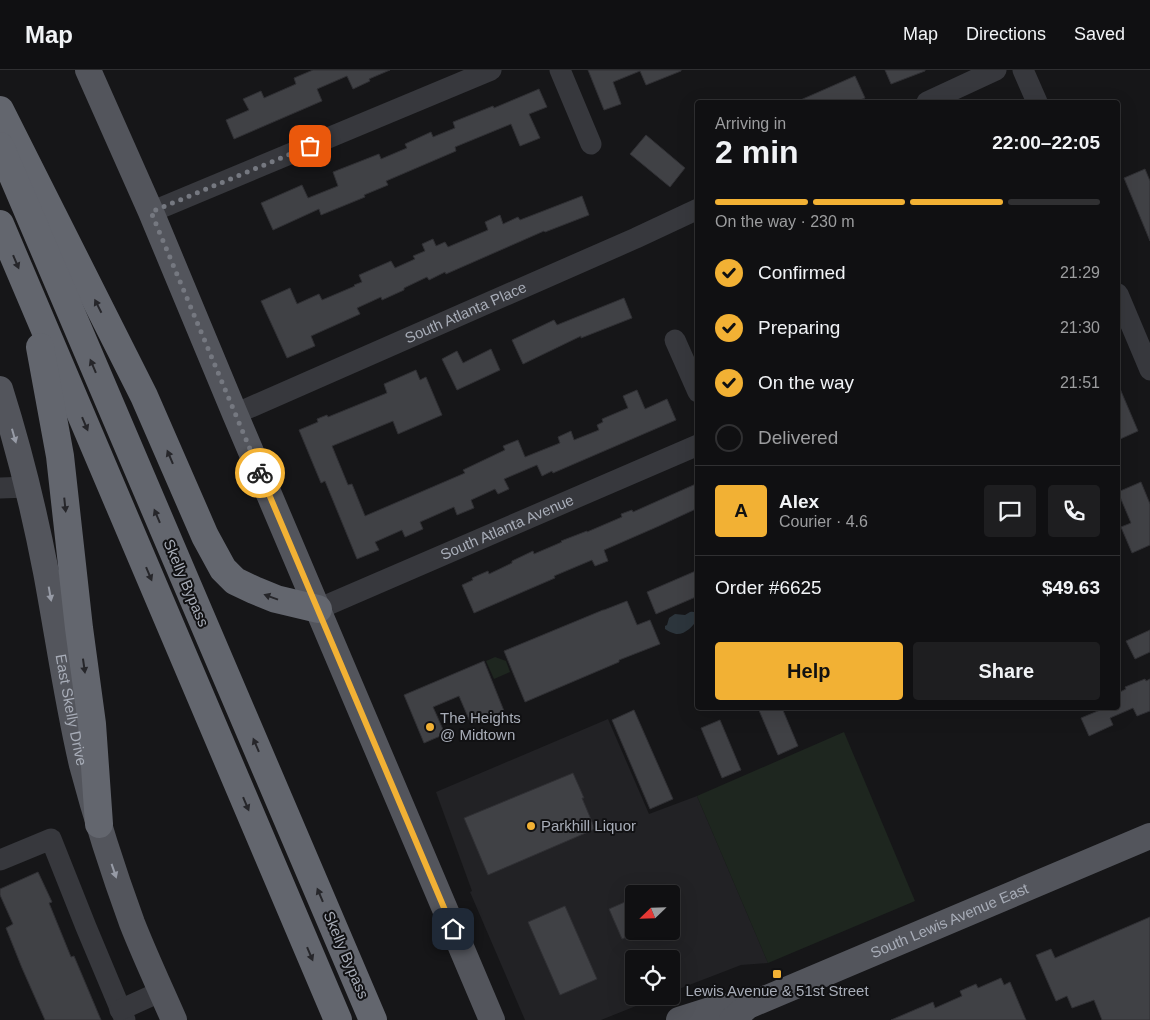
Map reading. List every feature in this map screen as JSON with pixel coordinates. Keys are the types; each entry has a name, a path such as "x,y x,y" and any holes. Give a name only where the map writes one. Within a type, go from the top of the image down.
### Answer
{"highway":[{"path":"0,110 144,396 205,536 223,569 235,581 254,590 276,599 318,609"},
{"name":"Skelly Bypass","path":"0,146 374,1020"},
{"name":"Skelly Bypass","path":"0,224 338,1020"},
{"path":"32,299 60,456 79,628 92,724 99,824"}],"main road":[{"path":"88,70 151,212 492,1020"},
{"name":"East Skelly Drive","path":"0,389 28,486 46,571 70,711 83,767 99,824 133,924 174,1020"},
{"name":"South Lewis Avenue East","path":"679,1020 700,1016 720,1007 740,1013 1150,836"}],"street":[{"path":"151,212 491,70"},
{"path":"560,70 591,144"},
{"path":"930,100 996,70"},
{"path":"1024,70 1036,100"},
{"name":"South Atlanta Place","path":"235,414 695,210"},
{"path":"1120,298 1147,357"},
{"path":"675,340 695,385"},
{"name":"South Atlanta Avenue","path":"318,609 695,446"},
{"path":"0,488 28,486"},
{"path":"0,860 51,839 122,1015 162,991"}],"shaded area":[{"path":"690,612 695,612 695,622 686,632 676,634 665,629 669,618 675,614 685,615"},
{"path":"495,657 506,661 510,672 494,679 486,661"},
{"path":"608,719 649,814 697,796 768,963 741,965 680,989 680,950 625,950 625,1005 638,1005 601,1020 525,1020 470,892 472,891 436,792"},
{"path":"844,732 915,901 768,963 697,796"}],"building":[{"path":"313,70 390,70 369,79 370,81 353,89 347,76 317,89 322,101 234,139 226,120 249,110 243,99 261,91 264,98 296,84 294,78"},
{"path":"588,70 681,71 646,85 640,71 613,82 621,104 604,110"},
{"path":"885,70 925,70 925,71 891,84"},
{"path":"855,76 865,98 860,100 801,100"},
{"path":"539,89 547,107 529,114 540,138 520,146 511,124 455,147 456,151 386,181 388,185 364,195 365,197 321,215 319,209 273,230 261,203 302,185 308,198 338,186 333,172 379,154 381,159 407,148 405,144 431,132 433,137 455,128 453,122 493,106 494,108"},
{"path":"646,135 685,168 670,187 630,154"},
{"path":"1145,169 1150,181 1150,241 1124,178"},
{"path":"582,196 589,215 544,231 446,274 445,272 429,280 427,277 382,300 381,297 357,308 360,314 311,336 315,346 287,358 261,301 290,288 297,304 319,294 322,300 362,282 359,275 391,261 395,268 415,259 413,256 425,251 422,244 433,239 436,246 445,242 448,247 488,230 485,222 500,215 503,224 518,217 520,220"},
{"path":"624,298 632,318 581,338 581,336 523,364 512,340 554,320 557,325"},
{"path":"491,349 500,370 457,390 442,359 457,351 463,363"},
{"path":"416,370 420,380 426,377 442,415 398,434 393,421 332,446 348,485 352,484 365,516 465,473 463,470 505,450 503,446 518,440 525,457 560,443 558,437 571,431 574,440 599,430 597,425 603,422 602,419 628,408 623,396 637,390 645,409 667,399 676,420 553,473 552,471 542,476 537,465 504,479 509,489 498,494 495,489 471,500 474,508 457,515 454,507 420,522 423,529 405,537 402,530 375,542 379,550 357,559 325,481 321,483 299,430 318,422 317,419 327,415 328,417 387,393 384,384"},
{"path":"1120,389 1138,431 1120,439"},
{"path":"1141,482 1150,504 1150,545 1132,553 1121,527 1131,523 1120,497 1120,491"},
{"path":"695,484 695,509 604,550 608,561 595,566 592,560 474,613 462,585 473,580 472,578 488,571 489,574 533,551 534,554 561,541 622,517 621,514 632,510 633,512"},
{"path":"695,571 695,597 656,614 647,592"},
{"path":"627,601 637,625 650,620 660,644 525,702 504,651"},
{"path":"1150,630 1150,652 1135,659 1126,641"},
{"path":"484,661 504,711 471,724 459,696 433,707 445,734 424,743 404,695"},
{"path":"1145,679 1146,681 1150,679 1150,711 1137,716 1133,708 1110,718 1113,725 1089,736 1081,718 1100,710 1120,710 1120,692 1126,689 1125,687"},
{"path":"634,710 673,799 650,809 612,720"},
{"path":"759,710 783,710 798,746 778,755"},
{"path":"720,720 741,770 722,778 701,728"},
{"name":"Parkhill Liquor","path":"573,773 595,829 488,875 464,818"},
{"path":"38,872 52,902 49,903 71,957 74,956 101,1020 45,1020 22,968 6,928 13,924 0,895 0,889"},
{"path":"625,902 625,938 622,939 609,909"},
{"path":"565,906 597,979 560,995 528,922"},
{"path":"1150,917 1150,1020 1102,1020 1094,1000 1072,1008 1067,996 1056,1001 1036,955 1051,949 1055,958"},
{"path":"1001,978 1004,985 1010,982 1026,1020 891,1020 933,1002 935,1008 962,996 960,991 976,984 978,988"}],"way so far":[{"path":"260,473 151,212 310,146"}],"place":[{"name":"The Heights @ Midtown","path":"430,727"},
{"name":"Parkhill Liquor","path":"531,826"},
{"name":"Lewis Avenue & 51st Street","path":"777,974"}],"route":[{"path":"260,473 453,929"}]}
